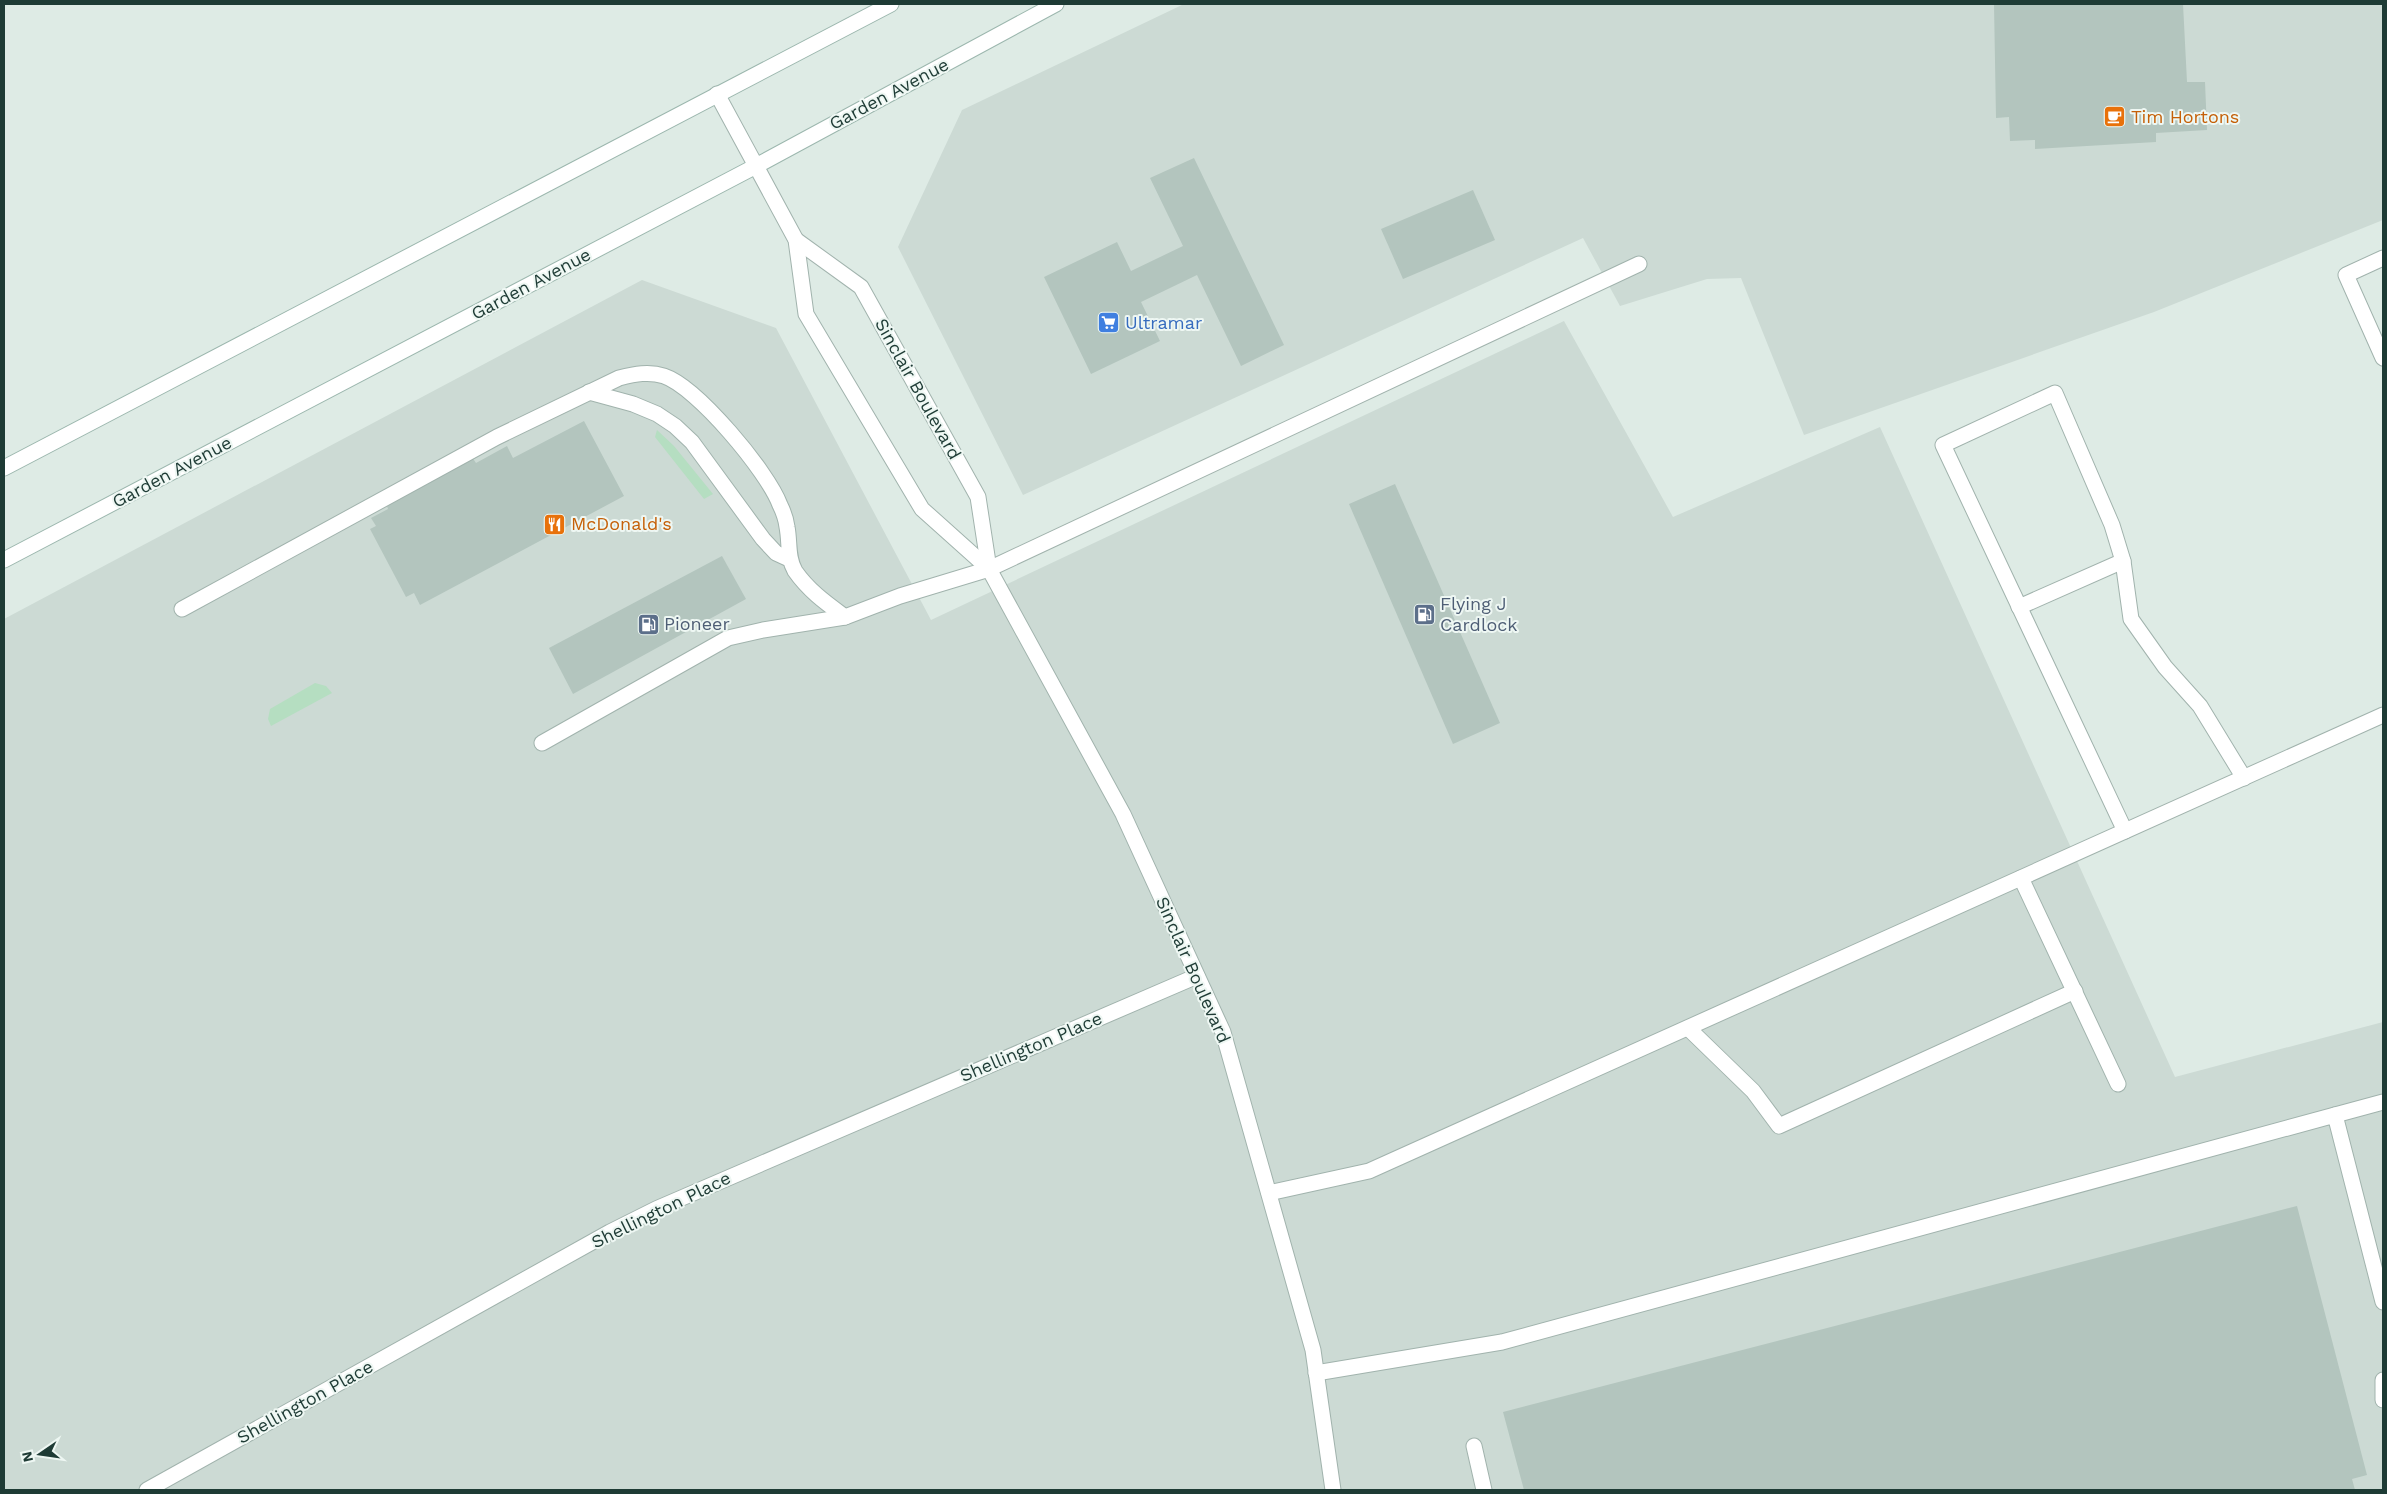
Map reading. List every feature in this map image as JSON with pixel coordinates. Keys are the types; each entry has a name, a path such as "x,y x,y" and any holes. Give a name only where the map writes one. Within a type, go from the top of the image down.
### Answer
{"street":[{"path":"4,468 891,4"},
{"name":"Garden Avenue","path":"4,560 756,166 1056,4"},
{"name":"Sinclair Boulevard","path":"717,94 796,240 806,314 922,509 989,569 1123,814 1223,1032 1313,1350 1333,1490"},
{"name":"Sinclair Boulevard","path":"796,240 861,287 978,496 989,569"},
{"path":"2383,258 2346,275 2383,358"},
{"path":"542,743 728,638 763,630 845,617 900,596 989,569 1639,264"},
{"path":"182,609 497,437 619,378 641,372 664,376 685,387 701,400 770,484 787,525 789,559"},
{"path":"589,392 633,404 656,414 675,426 692,442 763,539 776,553 789,559 814,595 845,617"},
{"path":"2125,831 1943,445 2055,393 2112,525 2123,561 2131,620 2164,667 2200,706 2244,778"},
{"path":"2019,607 2123,561"},
{"path":"1269,1193 1369,1171 2383,715"},
{"path":"2021,878 2118,1084"},
{"name":"Shellington Place","path":"147,1490 610,1232 656,1209 1197,976"},
{"path":"1688,1028 1753,1091 1779,1126 2075,992"},
{"path":"1316,1373 1502,1342 2383,1102"},
{"path":"2334,1115 2383,1302"},
{"path":"2383,1380 2383,1400"},
{"path":"1474,1446 1484,1490"}],"shaded area":[{"path":"1184,4 2383,4 2383,220 2154,312 1804,435 1741,278 1707,279 1620,306 1583,238 1023,495 898,247 962,110"},
{"path":"642,280 776,328 931,620 1564,321 1673,517 1880,427 2175,1077 2383,1022 2383,1490 4,1490 4,619"}],"green space":[{"path":"657,430 674,446 713,494 704,499 655,437"},
{"path":"315,683 326,686 332,693 271,726 268,719 270,709"}],"building":[{"path":"1994,4 2183,4 2187,82 2205,82 2207,130 2156,133 2156,142 2035,149 2035,140 2010,141 2009,117 1996,118"},
{"name":"Ultramar","path":"1194,158 1284,345 1241,366 1197,275 1141,302 1160,341 1091,374 1044,277 1117,242 1131,271 1183,246 1150,178"},
{"path":"1473,190 1495,240 1403,279 1381,229"},
{"path":"584,421 624,496 420,605 414,593 406,597 370,529 376,526 371,518 388,509 386,503 472,457 476,463 507,446 513,458"},
{"name":"Flying J Cardlock","path":"1395,484 1500,723 1453,744 1349,504"},
{"name":"Pioneer","path":"722,556 746,599 573,694 549,648"},
{"path":"2297,1206 2367,1475 2352,1479 2355,1490 1524,1490 1503,1412"}],"place":[{"name":"Tim Hortons","path":"2115,117"},
{"name":"Ultramar","path":"1109,323"},
{"name":"McDonald's","path":"555,524"},
{"name":"Flying J Cardlock","path":"1424,614"},
{"name":"Pioneer","path":"648,624"}]}
